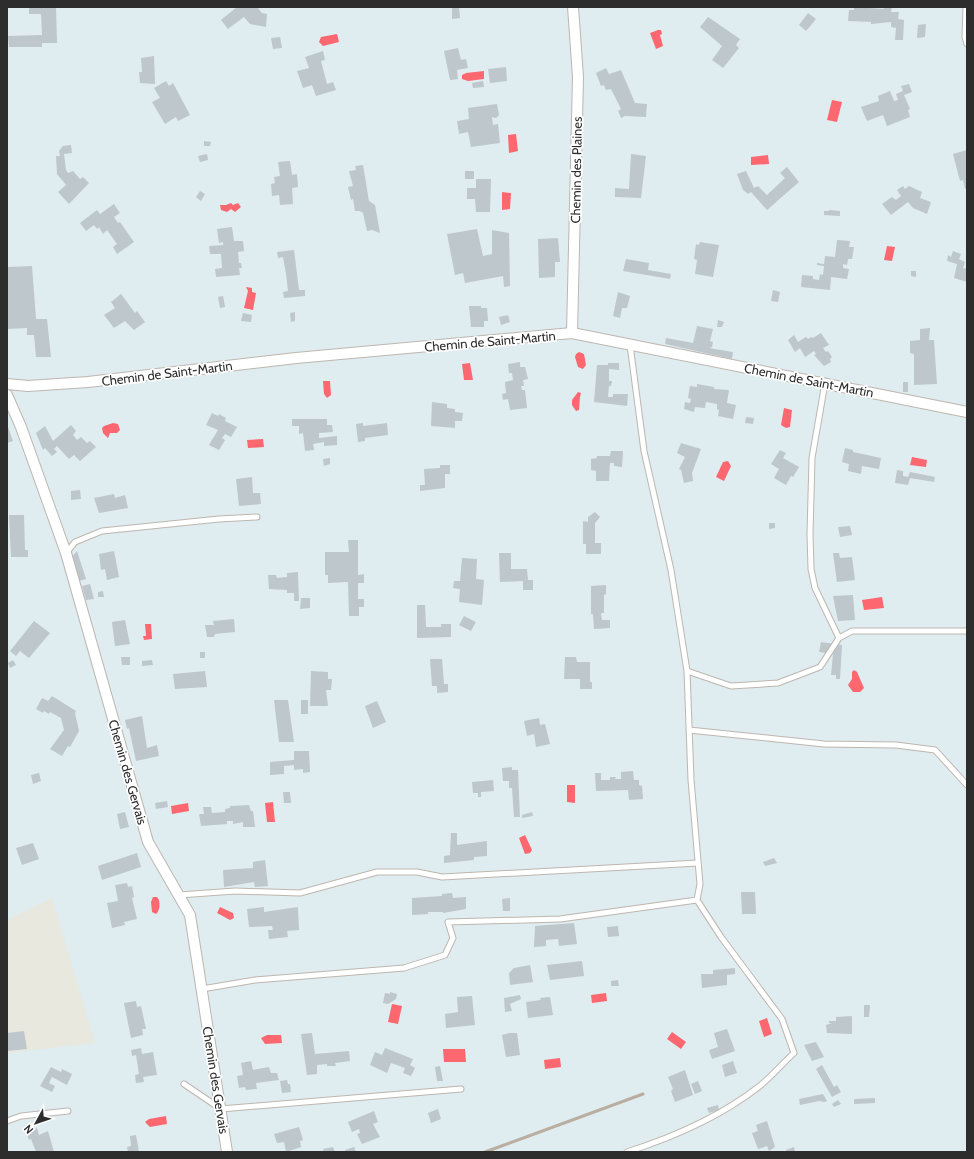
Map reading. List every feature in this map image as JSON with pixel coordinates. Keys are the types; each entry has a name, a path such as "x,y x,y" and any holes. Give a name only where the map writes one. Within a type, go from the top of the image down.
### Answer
{"street":[{"name":"Chemin des Plaines","path":"572,333 578,77 573,7"},
{"name":"Chemin de Saint-Martin","path":"7,384 28,386 88,382 296,358 572,333 967,412"},
{"name":"Chemin des Gervais","path":"7,395 21,427 66,553 148,842 190,915 227,1152"}],"lane":[{"path":"966,7 965,37 967,44"},
{"path":"627,1152 702,1122 734,1104 761,1084 794,1053 782,1019 721,937 696,900 700,884 691,780 687,671 671,570 644,451 630,344"},
{"path":"825,383 812,458 810,534 811,568 814,588 839,638"},
{"path":"66,553 75,542 102,531 131,527 257,517"},
{"path":"687,671 731,686 778,683 820,667 839,638 852,632 967,631"},
{"path":"689,730 824,744 896,745 935,750 967,785"},
{"path":"179,895 235,891 300,893 377,872 417,872 442,877 698,863"},
{"path":"202,989 255,980 404,968 445,955 453,938 448,922 560,919 696,900"},
{"path":"184,1084 221,1109 461,1089"},
{"path":"7,1121 20,1116 68,1111"}],"shaded area":[{"path":"661,30 662,34 660,35 663,46 656,49 650,33"},
{"path":"337,34 339,42 323,46 319,42 321,37"},
{"path":"484,71 484,79 468,81 462,79 462,75 466,73"},
{"path":"832,100 842,102 837,122 827,120"},
{"path":"516,134 518,151 509,153 508,135"},
{"path":"768,155 769,164 751,165 751,157"},
{"path":"502,192 511,193 510,209 502,210"},
{"path":"231,203 233,205 238,203 241,207 235,212 231,209 227,212 221,210 220,205"},
{"path":"887,246 895,247 892,261 884,260"},
{"path":"246,287 252,288 252,292 256,293 253,310 244,308 248,291"},
{"path":"579,352 584,354 586,365 583,369 578,367 575,357"},
{"path":"470,363 473,380 464,380 462,364"},
{"path":"323,381 330,381 331,395 327,398 324,394"},
{"path":"578,392 581,393 579,410 576,411 572,405 572,400"},
{"path":"784,408 792,410 790,427 786,428 781,425"},
{"path":"113,423 118,424 120,430 117,433 110,433 108,438 103,433 102,428"},
{"path":"263,439 264,447 248,448 247,440"},
{"path":"912,457 927,460 926,467 910,465"},
{"path":"728,461 731,466 724,481 716,477 723,462"},
{"path":"882,597 884,608 864,610 862,600"},
{"path":"145,624 151,624 152,639 144,640 143,636 146,636"},
{"path":"854,670 857,672 864,688 860,692 853,692 848,685 852,679 852,672"},
{"path":"567,785 575,785 575,803 567,802"},
{"path":"273,802 275,822 267,822 265,803"},
{"path":"188,803 189,811 172,814 171,806"},
{"path":"525,835 532,850 530,853 525,854 519,838"},
{"path":"153,897 157,897 159,901 159,908 156,914 152,912 151,902"},
{"path":"52,898 95,1043 7,1053 7,920"},
{"path":"220,907 233,913 234,918 230,920 217,913"},
{"path":"606,993 607,1001 592,1003 591,995"},
{"path":"392,1004 402,1006 398,1024 388,1022"},
{"path":"767,1018 772,1034 764,1037 759,1021"},
{"path":"672,1032 686,1042 681,1049 667,1039"},
{"path":"267,1035 281,1035 282,1043 265,1044 261,1038"},
{"path":"443,1049 465,1049 466,1062 444,1062"},
{"path":"560,1058 561,1067 545,1069 544,1060"},
{"path":"166,1116 167,1124 150,1127 145,1122 149,1119"}],"building":[{"path":"29,7 56,7 57,43 42,43 42,47 9,47 8,36 42,35 41,14 29,14"},
{"path":"237,7 257,7 262,13 267,14 266,27 250,24 244,17 228,29 221,20"},
{"path":"452,7 459,7 460,18 452,19"},
{"path":"854,7 884,9 884,7 892,7 891,12 899,12 898,19 904,20 903,40 895,40 896,28 891,27 891,22 871,24 871,22 848,21 849,10 854,10"},
{"path":"808,13 816,19 806,31 799,25"},
{"path":"708,17 740,39 736,45 739,48 723,68 712,60 722,46 700,27"},
{"path":"926,24 925,37 917,38 918,25"},
{"path":"280,37 282,48 273,49 271,38"},
{"path":"458,48 461,60 466,59 468,68 457,70 458,79 450,80 444,51"},
{"path":"323,51 325,60 321,61 327,84 333,82 336,90 316,96 312,85 303,88 297,71 309,68 305,57"},
{"path":"154,56 155,84 140,83 139,72 142,72 141,58"},
{"path":"506,67 507,81 490,83 488,69"},
{"path":"606,68 609,74 621,70 635,103 647,104 646,117 625,116 621,118 618,111 621,109 611,89 606,90 604,85 601,86 596,73"},
{"path":"166,81 169,86 173,83 190,115 178,121 176,117 165,124 152,102 160,98 154,88"},
{"path":"483,81 484,87 473,88 472,83"},
{"path":"909,84 912,92 904,95 910,109 908,110 910,117 887,126 883,115 867,121 861,107 879,101 878,96 890,91 894,101 898,100 896,94 903,91 901,86"},
{"path":"497,104 499,115 496,118 492,117 493,125 498,124 500,143 471,147 468,132 459,134 457,121 469,119 468,108"},
{"path":"204,141 211,142 210,146 204,146"},
{"path":"71,145 72,153 64,154 66,170 68,173 73,171 80,179 83,177 89,183 69,204 58,192 66,185 57,174 56,156 60,156 59,151 63,146"},
{"path":"967,150 967,188 965,189 963,180 960,181 953,154"},
{"path":"207,154 208,160 200,162 198,156"},
{"path":"631,154 646,156 641,198 615,197 615,188 629,189"},
{"path":"290,161 292,175 297,174 298,187 292,188 293,204 280,205 279,195 272,196 271,184 275,183 274,177 280,176 278,162"},
{"path":"363,165 369,201 375,205 380,233 372,230 367,231 363,213 360,211 355,211 353,199 351,200 348,187 353,186 349,171 356,170 355,166"},
{"path":"787,167 799,182 767,210 751,192 748,194 743,190 737,174 746,171 754,188 758,186 767,195 785,178 780,173"},
{"path":"465,171 474,171 474,179 465,179"},
{"path":"476,179 491,179 490,212 476,212 475,199 467,199 467,188 476,188"},
{"path":"903,186 905,189 909,186 922,192 920,198 931,202 927,214 913,208 908,202 891,215 882,204 892,197 896,200 901,196 897,190"},
{"path":"200,191 205,194 201,201 196,197"},
{"path":"114,204 120,213 114,217 118,223 120,222 134,242 117,254 113,247 117,244 107,230 103,234 99,227 97,229 94,225 86,231 80,223 97,210 100,214"},
{"path":"824,211 840,211 840,216 824,215"},
{"path":"232,227 234,241 243,241 244,251 238,252 239,263 241,263 242,268 239,268 240,275 216,277 215,269 222,268 221,254 210,254 209,246 223,245 223,242 219,243 217,229"},
{"path":"477,229 483,256 492,254 492,230 509,233 510,286 504,287 503,276 465,283 463,273 455,275 447,234"},
{"path":"558,238 560,262 555,262 555,277 539,278 538,239"},
{"path":"837,240 850,241 849,247 854,247 852,259 848,259 847,265 843,264 843,268 849,269 847,279 831,277 830,290 801,287 802,275 813,276 813,279 819,280 820,274 823,275 824,266 817,265 817,263 824,264 825,256 835,257"},
{"path":"700,242 719,245 713,277 695,274 697,260 694,259 696,244 699,245"},
{"path":"294,250 299,290 305,290 305,296 284,298 283,292 288,291 286,274 283,257 278,258 277,252"},
{"path":"953,251 961,254 959,259 965,262 963,268 967,269 967,282 954,278 957,264 947,261 948,255 951,257"},
{"path":"626,259 649,263 648,270 671,274 670,279 623,271"},
{"path":"32,266 36,319 47,319 51,357 36,357 34,335 27,335 27,328 7,329 7,267"},
{"path":"911,271 916,271 916,277 911,276"},
{"path":"773,290 780,292 778,302 771,301"},
{"path":"618,292 630,296 627,308 622,308 620,318 613,316"},
{"path":"121,294 135,313 137,311 145,322 134,330 125,321 114,328 104,315 115,308 111,302"},
{"path":"223,296 225,307 220,308 218,297"},
{"path":"469,306 481,306 481,308 487,308 488,321 484,321 484,327 471,327"},
{"path":"295,312 295,321 291,322 290,313"},
{"path":"243,313 252,315 251,322 241,321"},
{"path":"508,315 510,322 501,325 499,317"},
{"path":"718,320 724,322 722,327 717,327"},
{"path":"697,326 713,329 710,341 713,342 712,347 709,348 733,352 732,359 665,344 666,338 693,343"},
{"path":"930,328 929,340 934,340 937,384 914,385 914,354 910,353 910,341 920,340 920,329"},
{"path":"821,333 829,345 823,348 826,352 828,351 832,357 830,359 831,362 824,366 814,355 816,354 814,351 805,357 800,348 795,352 788,340 794,335 798,342 806,337 808,339 811,337 813,338"},
{"path":"520,362 520,367 525,367 528,379 523,380 524,386 521,386 522,390 525,390 527,408 510,410 508,399 503,400 502,394 506,393 505,382 513,380 512,373 509,373 508,364"},
{"path":"608,363 619,363 619,370 609,369 609,381 612,381 611,386 609,386 608,397 613,397 613,394 628,394 627,406 594,402 597,365 608,365"},
{"path":"903,382 908,382 908,392 903,392"},
{"path":"697,384 714,387 714,389 729,390 727,403 736,405 733,419 718,416 719,410 717,409 717,404 706,402 705,408 695,407 694,412 684,409 685,402 690,403 691,399 688,398 690,386 697,387"},
{"path":"432,402 447,404 447,408 455,409 455,412 463,413 462,421 455,421 455,428 431,426"},
{"path":"212,413 218,416 219,414 226,418 225,421 237,427 231,437 225,434 222,438 225,440 219,450 209,445 218,430 206,425"},
{"path":"746,417 754,418 753,424 745,423"},
{"path":"292,419 327,419 327,425 332,425 333,432 319,433 319,438 337,436 337,445 324,446 324,442 313,444 314,450 305,451 303,433 299,434 299,426 292,426"},
{"path":"363,423 363,426 387,423 388,435 365,438 365,441 358,442 356,424"},
{"path":"7,424 13,441 7,443"},
{"path":"71,425 76,431 73,435 77,440 81,437 87,443 90,441 96,447 80,461 74,455 69,459 57,446 54,449 57,452 52,456 45,448 43,450 36,433 45,426 53,441"},
{"path":"681,443 701,449 692,473 693,481 684,483 681,470 679,469 685,457 677,453"},
{"path":"845,448 853,450 853,452 881,458 879,469 862,466 861,474 848,471 849,464 842,462"},
{"path":"780,450 786,453 783,458 799,467 793,477 791,476 786,485 774,478 779,469 771,464"},
{"path":"611,451 623,451 622,467 614,466 614,463 610,463 609,481 596,481 596,471 591,470 591,459 597,458 597,456 610,456"},
{"path":"330,458 330,464 324,466 323,459"},
{"path":"440,465 450,465 450,474 445,474 445,488 420,491 420,485 425,485 424,469 440,468"},
{"path":"897,470 903,471 903,476 908,477 910,472 935,477 934,482 910,478 908,485 895,483"},
{"path":"252,477 253,493 260,493 261,504 239,506 236,479"},
{"path":"80,490 81,499 71,500 71,491"},
{"path":"114,494 115,498 125,495 128,508 99,513 94,498"},
{"path":"595,512 600,517 595,523 595,543 601,543 601,554 586,554 586,544 583,544 583,521 588,522 588,517"},
{"path":"9,515 24,515 25,550 28,550 28,557 11,557"},
{"path":"769,523 775,523 775,528 769,529"},
{"path":"850,526 852,535 840,537 838,527"},
{"path":"348,540 358,540 358,575 364,574 364,583 358,583 358,599 364,599 364,607 359,607 359,616 349,616 348,582 328,583 328,575 325,575 325,552 349,552"},
{"path":"77,551 86,579 79,581 71,558"},
{"path":"114,551 119,577 107,580 105,569 101,570 99,554"},
{"path":"499,553 511,553 511,569 527,569 528,580 533,580 533,590 523,590 523,581 500,582"},
{"path":"833,553 839,553 840,558 852,557 855,580 837,582"},
{"path":"462,558 477,559 476,579 484,580 482,605 459,602 460,589 453,588 454,581 460,581"},
{"path":"298,572 299,601 294,601 294,593 287,593 287,590 269,589 268,575 276,575 277,578 287,577 287,573"},
{"path":"90,584 94,599 86,600 82,586"},
{"path":"606,585 606,594 604,595 604,613 601,613 602,620 610,620 610,628 594,629 593,614 591,614 591,586"},
{"path":"103,591 104,597 98,597 98,592"},
{"path":"853,595 855,620 838,621 833,596"},
{"path":"301,598 310,598 310,608 300,609"},
{"path":"417,605 425,605 426,627 441,627 441,624 451,624 451,637 417,638"},
{"path":"464,616 476,622 471,631 459,625"},
{"path":"234,619 235,632 215,634 214,637 207,637 205,625 214,625 213,621"},
{"path":"125,620 130,644 115,646 112,622"},
{"path":"34,621 50,633 29,658 20,651 16,656 10,651"},
{"path":"821,642 842,645 840,679 836,679 836,675 831,675 833,654 819,652"},
{"path":"200,652 205,652 205,658 200,658"},
{"path":"121,657 130,657 130,665 122,665"},
{"path":"565,657 576,657 577,662 590,662 590,682 592,682 592,689 580,689 580,679 564,679"},
{"path":"430,659 442,659 444,684 448,684 448,692 437,693 437,686 432,686"},
{"path":"13,660 16,665 10,668 8,663"},
{"path":"152,660 153,665 142,666 142,661"},
{"path":"205,671 207,687 175,689 173,674"},
{"path":"311,671 328,672 328,679 332,679 331,690 326,690 328,706 310,706"},
{"path":"52,696 76,711 75,713 79,731 70,747 68,746 62,756 50,749 64,730 61,718 50,712 49,714 44,711 43,713 36,709 42,698 48,701"},
{"path":"274,700 288,700 294,742 279,742"},
{"path":"301,700 308,700 308,714 301,714"},
{"path":"377,701 386,722 373,728 365,706"},
{"path":"142,716 147,748 157,745 159,756 136,761 129,728 127,729 125,720"},
{"path":"539,718 540,725 545,724 550,744 536,747 534,734 527,736 524,721"},
{"path":"294,751 309,751 310,772 303,773 303,769 294,770 294,765 284,766 284,774 270,775 270,762 294,760"},
{"path":"512,767 512,770 518,770 520,817 514,817 512,788 509,788 509,781 503,781 502,768"},
{"path":"633,771 634,780 639,780 639,785 642,786 643,799 629,800 628,790 596,791 595,773 601,773 601,780 610,780 610,777 621,779 621,772"},
{"path":"39,773 41,781 33,784 31,775"},
{"path":"493,780 494,791 481,792 481,797 478,797 478,793 473,793 472,782"},
{"path":"283,792 290,792 291,803 284,803"},
{"path":"167,801 168,807 156,809 155,803"},
{"path":"249,805 251,811 253,811 255,827 243,827 243,822 233,824 233,821 227,821 227,824 201,826 199,814 204,814 203,807 211,807 212,813 225,812 225,809 230,808 230,806"},
{"path":"125,812 129,827 120,829 117,814"},
{"path":"532,812 533,816 522,818 522,815"},
{"path":"451,833 457,833 457,845 487,841 487,856 474,857 474,860 444,863 444,856 450,855"},
{"path":"33,843 39,859 22,865 16,848"},
{"path":"137,853 141,867 102,880 98,866"},
{"path":"774,858 777,863 765,866 763,862"},
{"path":"265,860 268,886 255,887 254,882 224,887 223,870 253,868 253,862"},
{"path":"127,883 128,887 132,886 134,897 132,898 137,919 124,922 125,925 112,928 107,903 118,901 115,885"},
{"path":"741,892 755,892 756,914 742,914"},
{"path":"452,893 453,898 466,897 466,909 443,913 428,912 428,914 412,915 412,898 442,896 442,894"},
{"path":"510,898 510,911 503,911 502,899"},
{"path":"264,907 264,912 298,907 299,930 287,931 288,937 269,939 268,930 273,930 272,926 249,927 247,909"},
{"path":"574,923 577,944 559,946 558,939 546,940 546,946 534,947 535,926"},
{"path":"618,926 619,936 608,937 607,927"},
{"path":"582,961 584,976 550,980 547,965"},
{"path":"530,965 533,982 510,985 509,973 514,968"},
{"path":"735,968 735,974 727,975 727,985 702,988 701,974 713,974 713,970"},
{"path":"618,980 619,986 611,986 611,981"},
{"path":"390,992 397,994 396,999 388,1004 383,1003 385,993 390,994"},
{"path":"520,995 521,999 510,1004 512,1011 505,1012 504,998"},
{"path":"472,996 475,1025 446,1028 445,1014 458,1012 457,997"},
{"path":"550,997 553,1015 528,1018 526,1002"},
{"path":"136,1001 137,1007 141,1006 146,1029 142,1029 143,1035 131,1038 124,1003"},
{"path":"864,1005 870,1005 869,1017 864,1017"},
{"path":"852,1016 852,1034 827,1033 826,1025 832,1023 829,1023 829,1021 836,1021 836,1017"},
{"path":"727,1029 735,1051 712,1059 709,1050 718,1047 714,1033"},
{"path":"24,1031 27,1049 7,1051 7,1033"},
{"path":"312,1033 315,1054 349,1051 350,1061 335,1063 336,1066 327,1066 327,1064 317,1065 317,1074 307,1075 301,1034"},
{"path":"517,1033 520,1055 506,1057 502,1035"},
{"path":"816,1042 824,1057 812,1061 804,1045"},
{"path":"141,1048 142,1054 153,1052 157,1075 143,1077 144,1082 136,1083 135,1075 139,1074 136,1055 132,1056 131,1050"},
{"path":"385,1048 413,1059 410,1065 415,1068 411,1076 403,1073 405,1068 391,1063 387,1073 370,1065 375,1052 382,1055"},
{"path":"251,1061 253,1070 269,1067 271,1073 277,1073 279,1080 256,1083 257,1089 246,1090 245,1087 239,1088 237,1076 243,1075 241,1063"},
{"path":"733,1061 737,1073 725,1077 722,1065"},
{"path":"822,1065 834,1087 837,1085 841,1092 832,1097 816,1069"},
{"path":"440,1066 443,1081 437,1081 435,1067"},
{"path":"51,1067 61,1072 62,1069 72,1074 67,1085 52,1077 49,1083 55,1086 52,1092 40,1086"},
{"path":"685,1070 693,1095 675,1102 671,1091 673,1089 668,1077"},
{"path":"287,1080 288,1084 290,1084 291,1092 282,1093 280,1081"},
{"path":"698,1081 702,1091 695,1094 691,1084"},
{"path":"823,1094 827,1101 825,1102 819,1101 800,1105 799,1099"},
{"path":"875,1098 875,1103 854,1104 854,1099"},
{"path":"838,1100 841,1104 834,1107 832,1104"},
{"path":"718,1105 719,1110 709,1113 707,1108"},
{"path":"438,1109 441,1119 431,1123 428,1113"},
{"path":"374,1111 378,1122 373,1124 380,1137 362,1144 357,1134 360,1133 359,1129 352,1132 348,1122"},
{"path":"767,1121 775,1147 769,1151 767,1146 758,1149 752,1133 758,1131 756,1125"},
{"path":"299,1127 303,1140 300,1141 301,1147 286,1152 284,1142 277,1143 274,1134"},
{"path":"37,1128 39,1135 48,1131 54,1152 36,1152 31,1139 29,1140 26,1132"},
{"path":"136,1135 139,1152 128,1152 127,1147 131,1146 130,1136"},
{"path":"333,1147 335,1152 324,1152 323,1149"},
{"path":"354,1147 356,1152 345,1152 345,1150"},
{"path":"794,1147 795,1152 786,1152 786,1150"}],"railway":[{"path":"485,1152 643,1094"}]}
